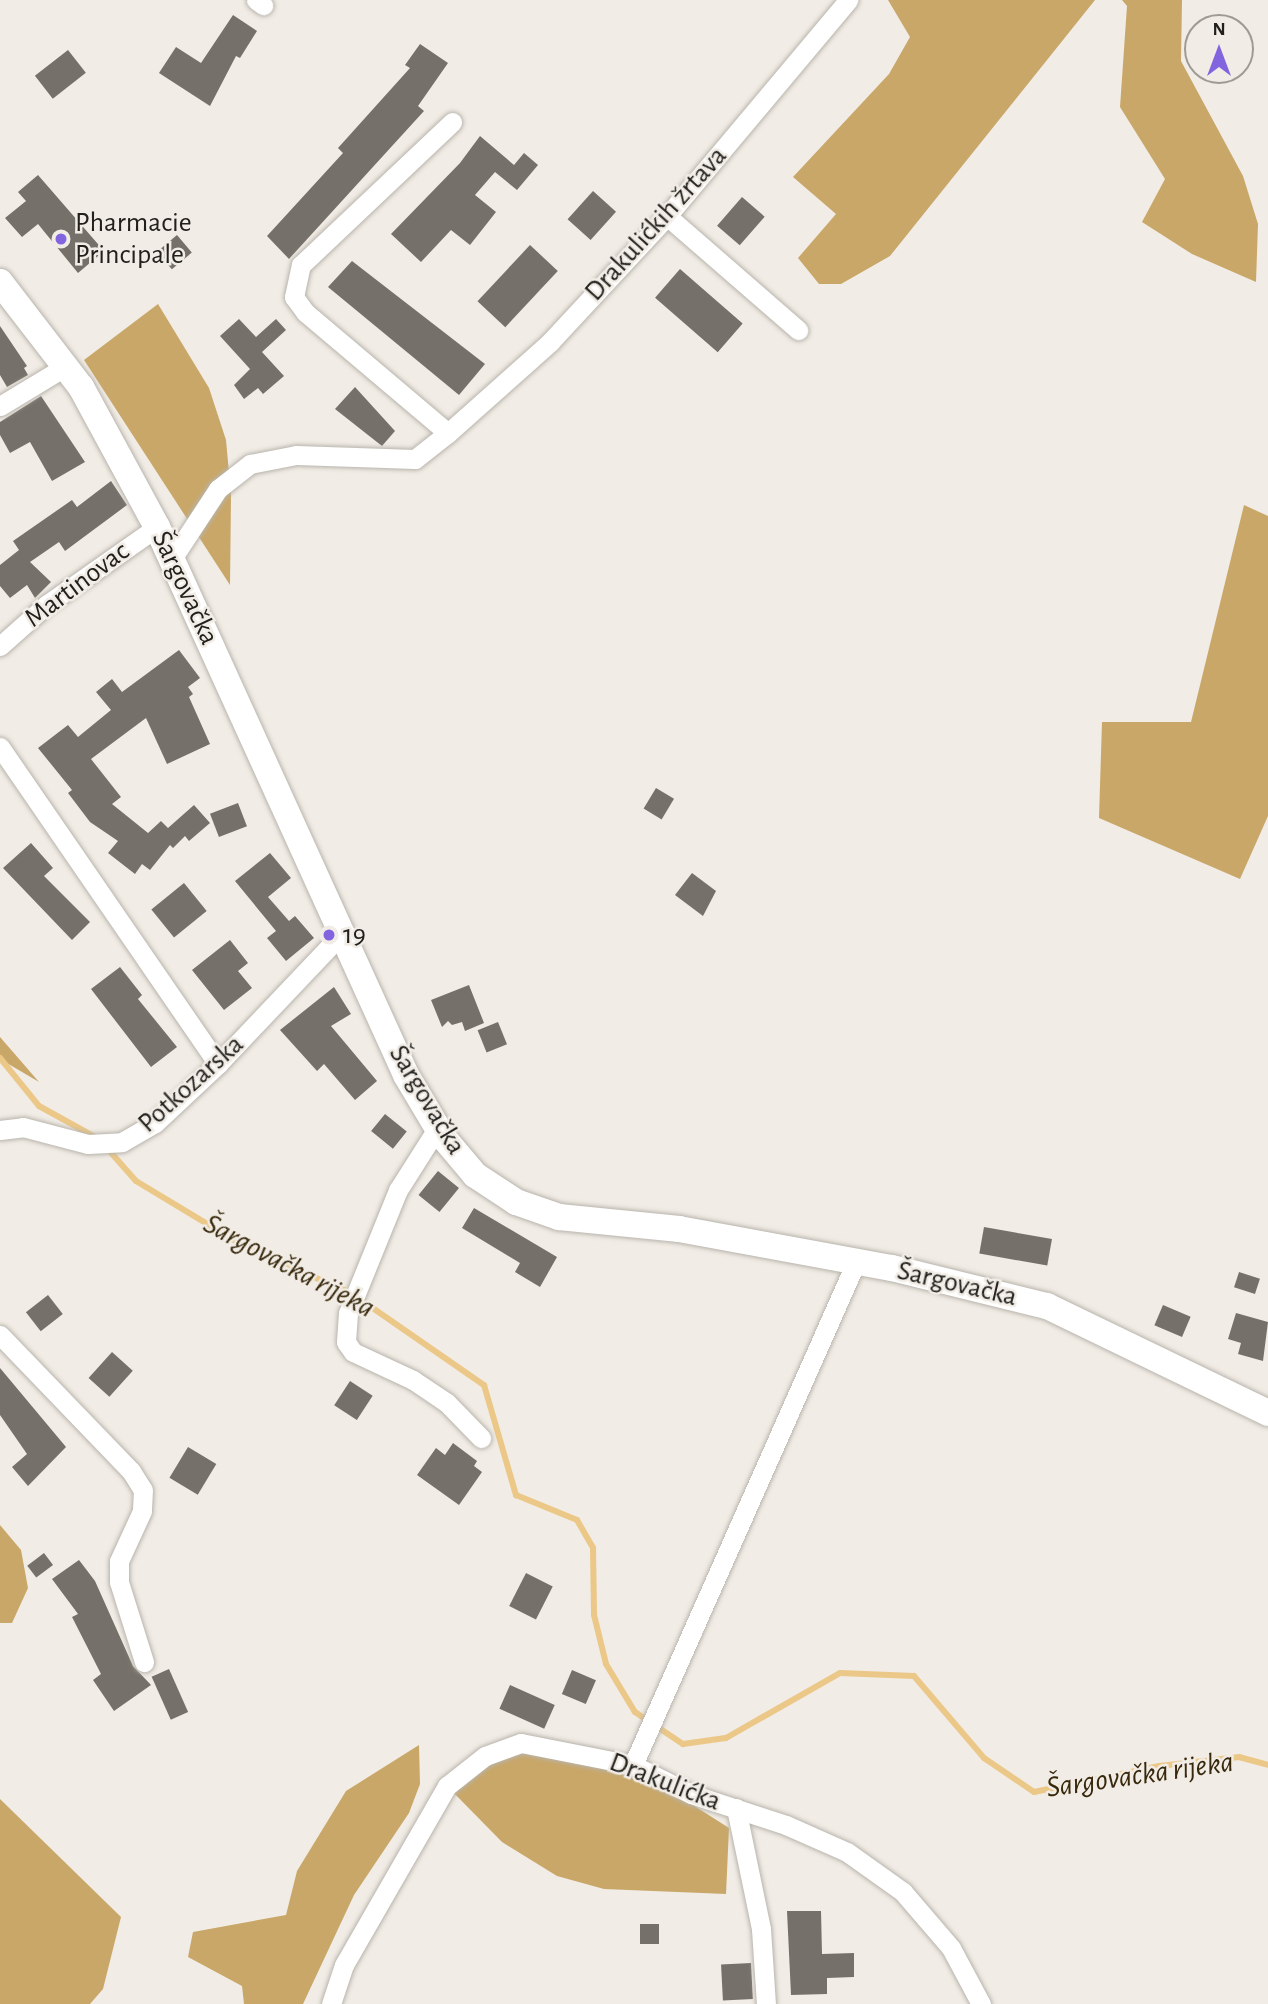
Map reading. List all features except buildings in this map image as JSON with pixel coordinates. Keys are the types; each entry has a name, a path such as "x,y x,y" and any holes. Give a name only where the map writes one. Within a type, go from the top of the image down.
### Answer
{"street":[{"name":"Drakulićkih žrtava","path":"172,559 218,489 250,464 296,454 415,458 448,433 550,342 667,216 848,0"},
{"path":"448,433 305,312 294,297 301,265 452,122"},
{"path":"667,216 798,330"},
{"name":"Šargovačka","path":"5,298 66,366 157,527 344,931 406,1075 438,1127 475,1175 516,1202 559,1217 679,1229 856,1262 1047,1306 1268,1413"},
{"path":"0,407 66,366"},
{"name":"Martinovac","path":"0,646 46,605 157,527"},
{"path":"0,747 218,1065"},
{"name":"Potkozarska","path":"0,1130 23,1127 88,1144 122,1142 155,1123 218,1065 344,931"},
{"path":"438,1127 398,1190 348,1313 346,1342 353,1352 413,1380 447,1403 481,1438"},
{"path":"633,1765 655,1708 856,1262"},
{"path":"0,1335 131,1471 143,1490 142,1511 119,1561 119,1582 145,1662"},
{"name":"Drakulićka","path":"331,2004 344,1965 447,1786 485,1756 521,1743 633,1765 691,1794 736,1808 847,1853 903,1892 951,1948 981,2004"},
{"path":"736,1808 761,1929 766,2004"}],"shaded area":[{"path":"888,0 1095,0 890,256 841,284 819,284 798,258 836,214 793,177 889,74 910,37"},
{"path":"1122,0 1182,0 1181,61 1184,67 1184,84 1193,84 1243,176 1258,224 1256,282 1192,254 1142,222 1165,179 1120,107 1127,6"},
{"path":"158,304 209,388 226,440 231,495 230,585 84,360"},
{"path":"1244,505 1268,516 1268,816 1240,879 1099,818 1102,722 1191,722"},
{"path":"0,1037 39,1082 0,1059"},
{"path":"0,1525 21,1550 28,1588 12,1623 0,1623"},
{"path":"419,1745 420,1784 409,1813 354,1895 303,2004 244,2004 242,1986 188,1957 193,1932 286,1915 297,1871 346,1791"},
{"path":"555,1747 682,1798 729,1828 726,1894 604,1889 557,1876 502,1842 447,1786 485,1756"},
{"path":"0,1799 121,1917 103,1989 90,2004 0,2004"}],"waterway":[{"name":"Šargovačka rijeka","path":"0,1058 39,1106 99,1139"},
{"name":"Šargovačka rijeka","path":"106,1147 136,1181 247,1248 351,1293 484,1385 516,1495 577,1520 593,1548 594,1615 606,1664 635,1712 683,1744 726,1738 840,1673 914,1676 984,1758 1034,1792 1159,1766 1239,1757 1268,1765"}],"place":[{"name":"Pharmacie Principale","path":"61,239"},
{"name":"19","path":"329,935"}]}
